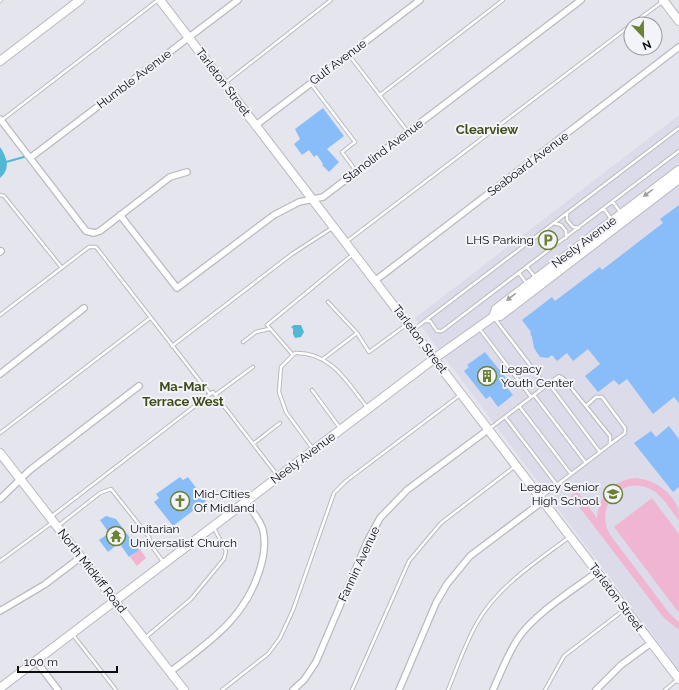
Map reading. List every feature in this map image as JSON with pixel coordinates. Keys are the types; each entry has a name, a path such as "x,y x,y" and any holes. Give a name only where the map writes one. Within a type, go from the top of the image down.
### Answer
{"street":[{"path":"0,61 80,0"},
{"name":"Tarleton Street","path":"160,0 376,280 679,679"},
{"name":"Humble Avenue","path":"30,158 238,0"},
{"name":"Gulf Avenue","path":"256,125 420,0"},
{"name":"Stanolind Avenue","path":"120,215 177,288 274,215 299,202 323,197 581,0"},
{"path":"663,0 679,21"},
{"name":"Seaboard Avenue","path":"376,280 679,47"},
{"path":"0,120 86,231 94,233 100,231 170,177 187,172"},
{"name":"Neely Avenue","path":"493,317 496,309 679,170"},
{"name":"Neely Avenue","path":"0,688 435,358 493,317 500,316 679,179"},
{"path":"0,374 84,308"},
{"path":"0,498 30,470 139,386"},
{"name":"Fannin Avenue","path":"293,690 304,680 316,662 367,542 380,518 407,490 489,429"},
{"name":"North Midkiff Road","path":"0,453 116,600 184,690"},
{"path":"399,690 436,603 447,584 470,556 542,499"},
{"path":"170,672 215,637 233,620 244,605 256,582 265,544 263,529 259,520 245,502"},
{"path":"0,611 44,585 81,557"},
{"path":"493,690 519,637 536,619 597,572"},
{"path":"596,690 621,665 651,643"},
{"path":"36,661 58,690"}],"lane":[{"path":"0,120 160,0"},
{"path":"224,84 331,0"},
{"path":"380,95 503,0"},
{"path":"642,16 663,0"},
{"path":"346,242 623,31"},
{"path":"348,55 408,132"},
{"path":"310,84 355,142 342,152 356,172"},
{"path":"328,302 357,332 369,352 411,326 425,321 679,128"},
{"path":"425,321 430,321 437,331 442,331 679,151"},
{"path":"0,195 4,196 62,268"},
{"path":"613,202 621,214"},
{"path":"604,209 613,220"},
{"path":"567,213 567,220 573,227 579,228"},
{"path":"554,223 561,225 564,228 566,231 566,238"},
{"path":"172,346 292,254 334,226"},
{"path":"0,315 89,247 96,247 210,394"},
{"path":"293,355 266,325 354,253"},
{"path":"527,267 536,278"},
{"path":"519,274 528,284"},
{"path":"493,317 546,386"},
{"path":"0,433 150,318"},
{"path":"478,328 531,397"},
{"path":"243,342 256,332 269,329"},
{"path":"323,359 357,332"},
{"path":"314,450 286,412 279,392 281,367 295,353 308,352 334,366 369,409"},
{"path":"215,395 253,367"},
{"path":"489,429 559,376 564,378 610,436 610,444"},
{"path":"549,384 600,452"},
{"path":"312,390 341,430"},
{"path":"0,561 53,522 213,392 278,476"},
{"path":"222,690 268,654 280,638 293,610 334,493 346,481 462,394"},
{"path":"534,395 586,463"},
{"path":"542,499 557,485 625,433 625,428 602,398 596,397 586,406"},
{"path":"519,406 571,474"},
{"path":"505,417 557,485"},
{"path":"253,444 280,423"},
{"path":"352,690 408,561 441,523 516,465"},
{"path":"53,522 100,493 111,489 149,537 153,548 164,563"},
{"path":"144,638 190,599 224,559 226,552 213,526"},
{"path":"448,690 472,633 484,612 515,579 570,536"},
{"path":"545,690 564,656 625,609"},
{"path":"72,634 116,690"},
{"path":"665,690 679,679"}],"shaded area":[{"name":"Legacy Senior High School","path":"679,115 679,670 415,318"},
{"path":"635,478 655,483 666,491 671,496 678,508 679,521 655,492 639,486 629,486 620,490 612,497 605,516 606,526 611,536 670,614 679,622 679,630 664,618 571,496 577,491 597,518 601,502 608,490 620,482"},
{"path":"652,498 679,534 679,613 614,527"},
{"path":"140,549 146,558 137,566 130,557"}],"water":[{"path":"0,147 6,159 7,167 6,171 0,178"},
{"path":"294,325 301,325 304,332 301,337 295,338 291,327"}],"building":[{"path":"323,108 344,136 327,149 339,162 329,172 322,165 323,164 317,155 314,157 309,150 302,155 294,144 300,139 295,129"},
{"path":"679,205 679,403 674,397 653,414 627,379 619,385 614,380 598,392 585,376 600,364 588,349 573,361 567,353 557,361 552,355 548,358 540,357 534,348 531,332 522,320 552,297 555,301 600,267 602,270 663,223 660,219"},
{"name":"Legacy Youth Center","path":"485,352 509,382 505,385 513,395 498,407 490,396 486,399 464,371 469,367 467,365"},
{"path":"669,426 679,439 679,487 673,492 634,443 651,431 656,437"},
{"name":"Mid-Cities Of Midland","path":"180,477 183,480 188,477 206,501 173,526 154,502 159,498 156,494"},
{"name":"Unitarian Universalist Church","path":"106,516 116,519 139,550 129,557 119,543 108,552 99,540 109,533 100,520"}],"waterway":[{"path":"6,162 24,157"}],"place":[{"name":"LHS Parking","path":"548,240"},
{"name":"Legacy Youth Center","path":"487,376"},
{"name":"Legacy Senior High School","path":"613,494"},
{"name":"Mid-Cities Of Midland","path":"180,501"},
{"name":"Unitarian Universalist Church","path":"116,536"}],"district":[{"name":"Clearview","path":"487,129"},
{"name":"Ma-Mar Terrace West","path":"183,394"}]}
